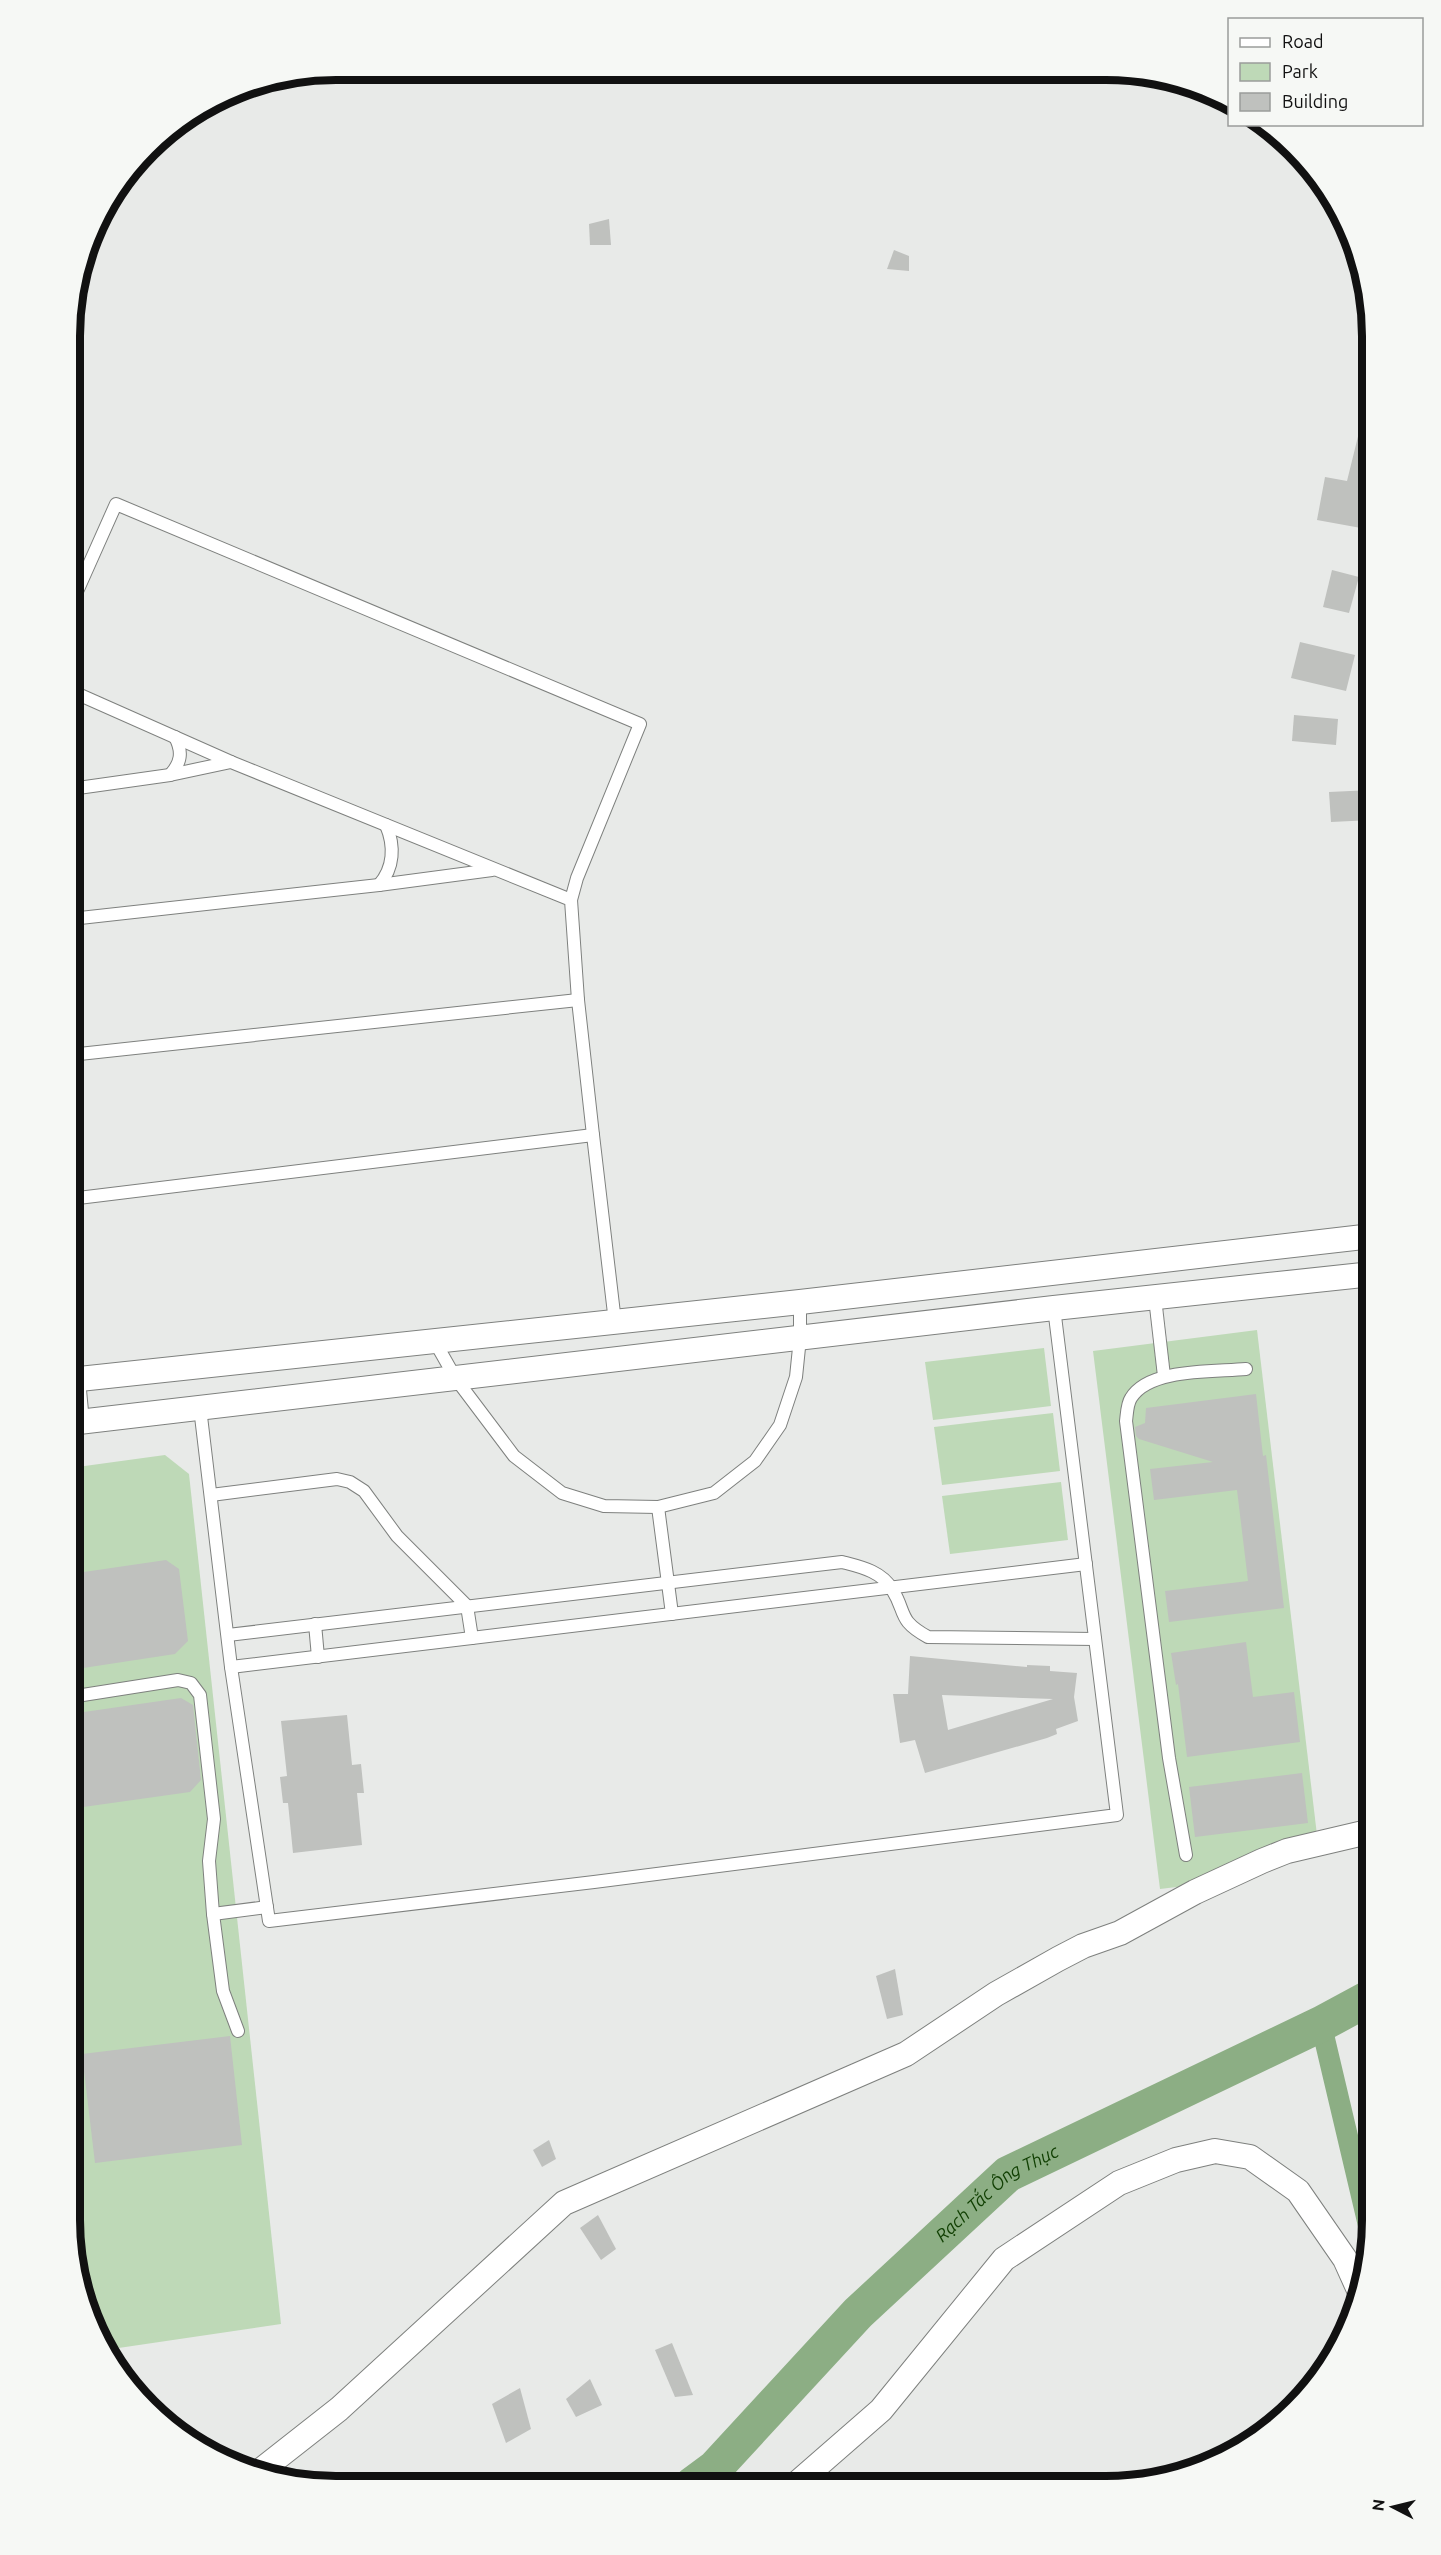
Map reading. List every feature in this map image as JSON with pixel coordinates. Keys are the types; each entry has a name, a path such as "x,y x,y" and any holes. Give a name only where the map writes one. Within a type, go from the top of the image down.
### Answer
{"street":[{"path":"80,1379 800,1302 1362,1237"},
{"path":"1152,1261 1155,1298"},
{"path":"80,1421 1054,1308 1362,1275"},
{"path":"615,1322 620,1359"},
{"path":"266,2466 339,2409 564,2203 906,2054 996,1994 1083,1947 1120,1934 1195,1892 1287,1851 1362,1833"},
{"path":"805,2476 881,2410 1004,2259 1119,2183 1176,2160 1215,2151 1250,2157 1298,2191 1345,2259 1354,2280"}],"lane":[{"path":"80,585 116,504 640,724 577,878 571,900 570,916 615,1322"},
{"path":"80,695 231,762 571,900"},
{"path":"170,775 179,763 180,747 175,737"},
{"path":"80,788 170,775 231,762"},
{"path":"379,885 384,880 392,856 391,841 386,825"},
{"path":"80,918 494,870"},
{"path":"80,1054 578,1000"},
{"path":"80,1198 593,1135"},
{"path":"1155,1298 1164,1376"},
{"path":"435,1342 456,1379 514,1456 562,1493 604,1506 658,1507 714,1492 755,1461 780,1425 796,1377 800,1338 800,1302"},
{"path":"200,1408 231,1667 269,1921 1117,1815 1054,1308"},
{"path":"1186,1855 1169,1758 1126,1421 1129,1400 1138,1389 1164,1376 1246,1369"},
{"path":"211,1495 337,1479 350,1482 364,1491 397,1536 467,1606 472,1638"},
{"path":"658,1507 672,1614"},
{"path":"228,1635 843,1562 872,1570 892,1588 903,1617 915,1630 928,1637 1095,1639"},
{"path":"231,1667 1086,1564"},
{"path":"315,1624 318,1657"},
{"path":"80,1695 178,1680 191,1683 200,1695 214,1819 209,1861 213,1914 223,1991 238,2031"},
{"path":"213,1914 267,1907"}],"green space":[{"path":"1257,1330 1317,1835 1193,1885 1160,1889 1093,1351"},
{"path":"1044,1348 1051,1406 933,1420 925,1362"},
{"path":"1053,1413 1060,1471 942,1485 934,1427"},
{"path":"165,1455 189,1474 281,2324 115,2349 93,2302 84,2269 80,2236 80,1467"},
{"path":"1061,1482 1068,1540 950,1554 942,1496"}],"building":[{"path":"609,219 611,245 590,245 589,224"},
{"path":"894,250 909,256 909,271 887,269"},
{"path":"1362,420 1362,528 1317,520 1325,477 1347,481"},
{"path":"1332,570 1359,577 1349,613 1323,607"},
{"path":"1300,642 1355,655 1346,691 1291,678"},
{"path":"1294,715 1338,719 1336,745 1292,741"},
{"path":"1362,790 1362,820 1331,822 1329,792"},
{"path":"1256,1394 1263,1456 1266,1455 1284,1608 1169,1622 1165,1591 1248,1581 1237,1490 1154,1500 1150,1469 1213,1462 1139,1439 1136,1436 1135,1427 1145,1423 1146,1408"},
{"path":"166,1560 179,1569 188,1641 175,1654 80,1668 80,1573"},
{"path":"1246,1642 1253,1697 1294,1692 1300,1742 1187,1757 1178,1684 1176,1685 1171,1653"},
{"path":"910,1656 1027,1667 1027,1665 1050,1666 1050,1671 1077,1673 1074,1697 1078,1721 1056,1729 1057,1734 1047,1738 925,1773 915,1740 900,1743 893,1694 908,1694","holes":["942,1695 1053,1699 948,1730"]},
{"path":"181,1698 193,1705 201,1780 190,1792 80,1807 80,1713"},
{"path":"347,1715 352,1765 361,1764 364,1793 357,1793 362,1845 293,1853 288,1803 283,1803 280,1777 287,1776 281,1721"},
{"path":"1302,1773 1308,1823 1195,1837 1189,1787"},
{"path":"895,1969 903,2015 887,2019 876,1976"},
{"path":"230,2036 242,2145 95,2163 82,2054"},
{"path":"549,2140 556,2159 542,2167 533,2150"},
{"path":"598,2215 616,2249 601,2260 580,2228"},
{"path":"672,2343 693,2395 675,2397 655,2350"},
{"path":"590,2379 602,2405 576,2417 566,2399"},
{"path":"520,2388 531,2429 506,2443 492,2404"}],"waterway":[{"name":"Rạch Tắc Ông Thục","path":"704,2476 715,2468 858,2313 1008,2174 1321,2024 1362,2002"},
{"path":"1321,2024 1362,2198"}]}
